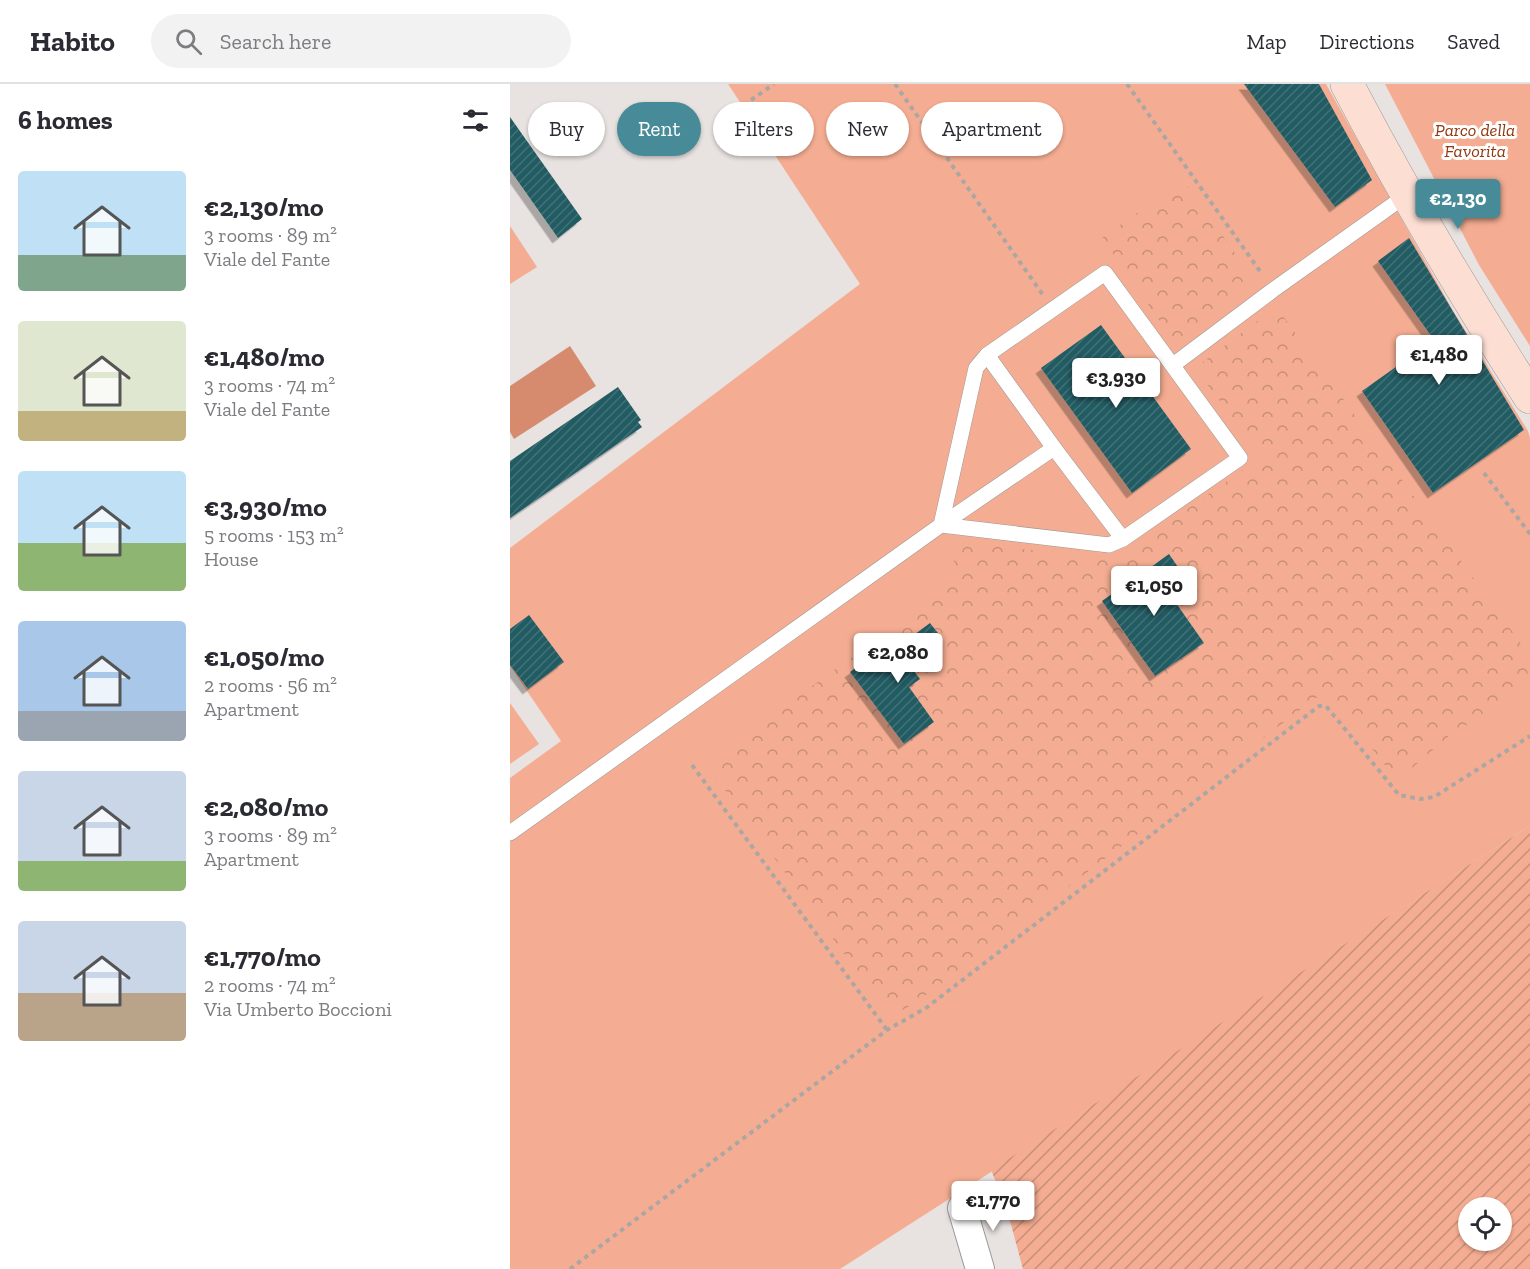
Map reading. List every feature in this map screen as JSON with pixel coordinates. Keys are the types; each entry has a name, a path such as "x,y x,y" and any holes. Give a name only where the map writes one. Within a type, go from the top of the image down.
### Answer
{"street":[{"path":"1347,84 1490,335 1530,397"},
{"path":"962,1208 980,1269"}],"lane":[{"path":"1173,365 1273,290 1408,194"},
{"path":"1105,273 1239,458 1123,539 1109,545 941,525 976,368 987,355 1105,273"},
{"path":"987,355 1123,539"},
{"path":"510,833 941,525 1054,448"}],"path":[{"path":"751,100 774,84"},
{"path":"896,84 1053,309"},
{"path":"1127,84 1273,290"},
{"path":"1484,473 1530,534"},
{"path":"570,1269 887,1030 927,1008 1319,706 1326,706 1332,712 1399,795 1420,799 1434,797 1530,736"},
{"path":"692,765 887,1030"}],"green space":[{"path":"728,84 1326,84 1452,309 1528,431 1530,438 1530,826 840,1269 510,1269 510,778 561,741 510,666 510,548 860,284 776,156 814,156 814,102 740,102"},
{"name":"Parco della Favorita","path":"1385,84 1530,84 1530,346 1479,265"},
{"path":"1179,183 1185,183 1253,278 1252,286 1181,339 1170,336 1102,238"},
{"path":"510,226 537,267 510,284"},
{"path":"1273,309 1280,312 1530,656 1530,689 1451,734 1404,775 1392,774 1330,695 1316,698 921,999 901,1011 890,1013 882,1006 709,768 708,762 962,577 944,542 1100,556 1115,555 1132,548 1261,457 1198,372 1203,362"},
{"path":"510,703 539,744 510,764"},
{"path":"1530,826 1530,1269 1023,1269 1006,1206 991,1170"}],"shaded area":[{"path":"570,346 596,386 514,439 510,432 510,386"}],"building":[{"path":"1244,84 1319,84 1372,180 1335,207"},
{"path":"510,117 528,142 528,156 538,156 582,219 558,238 510,170"},
{"path":"1409,238 1524,430 1433,493 1362,391 1434,340 1378,261"},
{"path":"1101,325 1191,449 1132,493 1041,368"},
{"path":"618,387 641,420 638,422 642,427 510,518 510,461"},
{"path":"1169,554 1182,573 1164,586 1204,643 1155,676 1102,601 1143,570 1144,572"},
{"path":"529,615 564,662 528,689 510,665 510,629"},
{"path":"930,623 941,637 908,663 920,679 909,687 934,722 904,744 850,672 882,648 887,655"}]}
